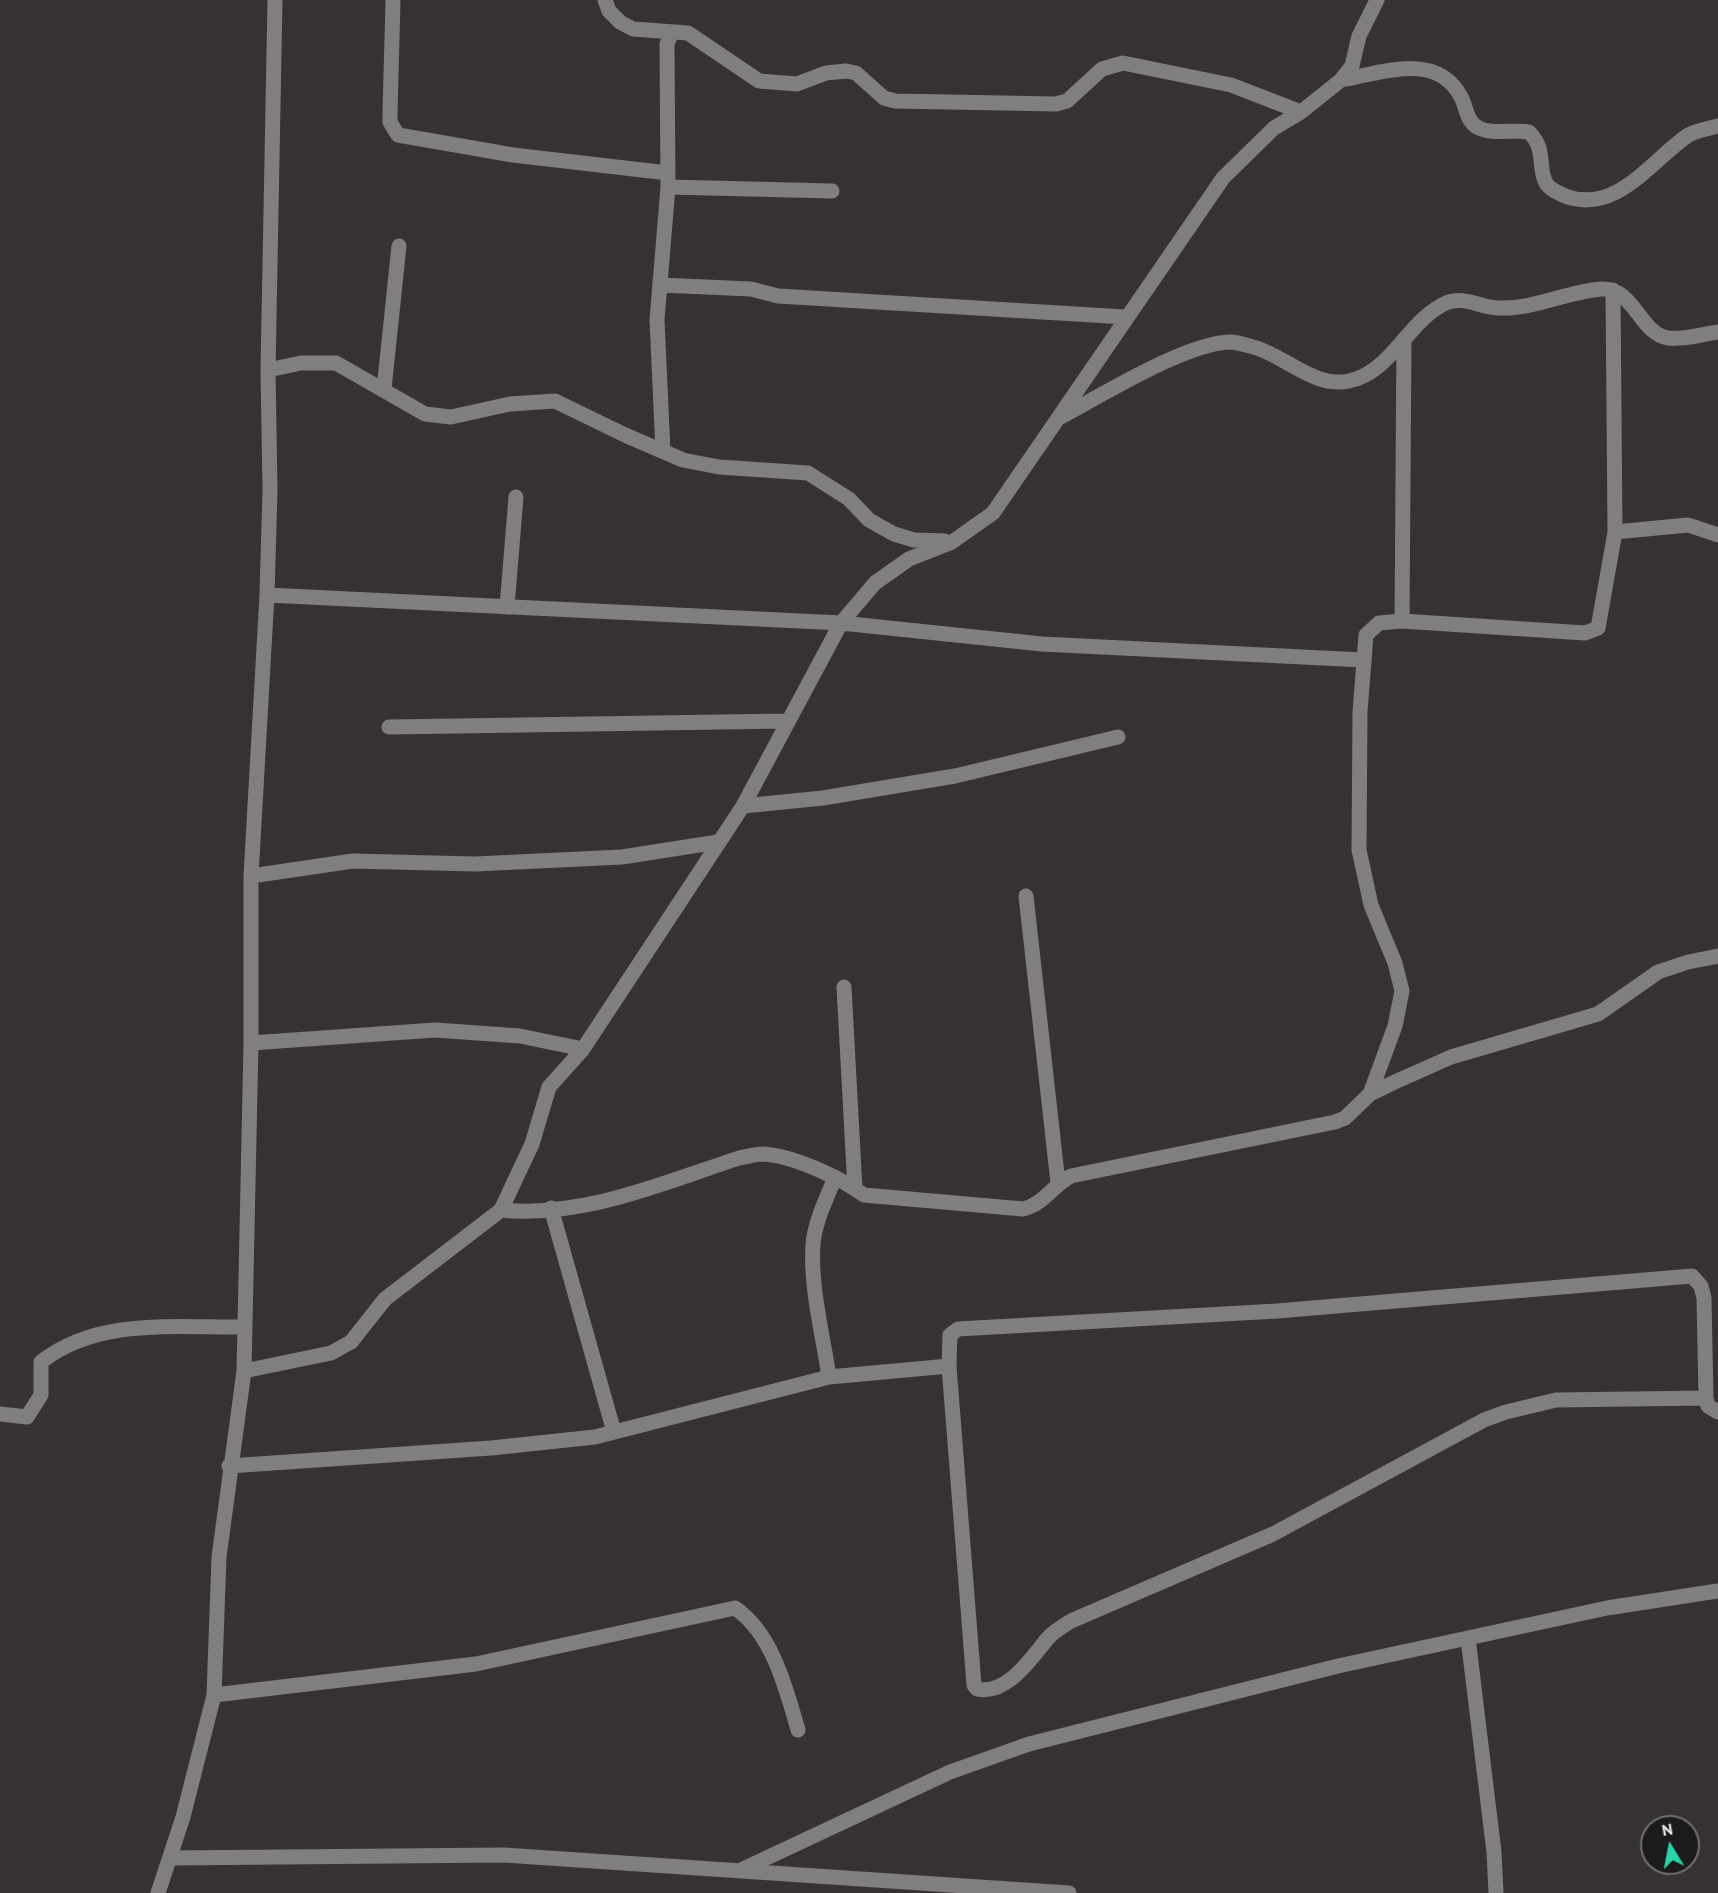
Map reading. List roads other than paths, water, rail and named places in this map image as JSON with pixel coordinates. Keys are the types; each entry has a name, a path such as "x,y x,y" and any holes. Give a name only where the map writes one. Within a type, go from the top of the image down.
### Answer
{"street":[{"path":"158,1893 170,1858 214,1695 219,1557 229,1466 244,1371 251,1043 251,876 267,595 270,490 268,370 275,0"},
{"path":"393,0 390,123 398,135 668,180 832,191"},
{"path":"605,0 614,17 633,29 671,34 680,31 688,33 759,81 797,84 826,73 846,70 856,73 884,98 895,101 1056,104 1067,101 1102,69 1123,63 1230,85 1301,112"},
{"path":"244,1371 331,1353 351,1342 385,1299 501,1210 532,1144 549,1087 583,1049 743,806 841,623 875,583 909,559 952,542 993,513 1222,178 1261,138 1301,112 1341,80 1352,66 1359,36 1377,0"},
{"path":"663,451 657,320 668,180 667,44 671,34"},
{"path":"1341,80 1418,68 1443,75 1454,84 1463,100 1469,120 1477,128 1529,132 1536,139 1546,183 1557,193 1571,198 1608,196 1623,190 1689,135 1718,126"},
{"path":"384,389 399,246"},
{"path":"660,285 751,289 778,296 1125,317"},
{"path":"1058,418 1158,366 1208,345 1232,342 1258,348 1333,384 1351,381 1373,371 1430,312 1448,302 1468,301 1497,309 1528,307 1575,293 1613,290 1623,296 1658,333 1667,338 1718,332"},
{"path":"1370,1094 1395,1026 1401,991 1395,963 1371,905 1359,850 1360,712 1366,634 1379,622 1402,621 1593,632 1600,620 1615,532 1613,290"},
{"path":"1402,621 1404,339"},
{"path":"268,370 301,363 336,363 425,414 439,418 510,404 555,401 684,460 719,467 808,473 849,498 869,520 894,534 914,540 952,542"},
{"path":"507,607 516,497"},
{"path":"1615,532 1688,525 1699,526 1718,535"},
{"path":"267,595 841,623 1042,644 1364,660"},
{"path":"389,727 788,721"},
{"path":"743,806 823,798 955,776 1118,737"},
{"path":"251,876 353,861 497,863 621,857 718,842"},
{"path":"1026,896 1058,1183"},
{"path":"501,1210 520,1212 607,1202 739,1158 762,1154 783,1158 835,1177 864,1195 1023,1209 1036,1207 1058,1183 1071,1176 1335,1122 1345,1118 1370,1094 1451,1057 1598,1014 1658,972 1688,962 1718,956"},
{"path":"844,987 855,1189"},
{"path":"251,1043 435,1030 520,1036 583,1049"},
{"path":"829,1377 815,1280 813,1244 835,1177"},
{"path":"551,1208 614,1432"},
{"path":"1706,1398 1556,1400 1484,1420 1274,1534 1071,1621 1048,1638 1022,1671 991,1690 983,1691 974,1685 949,1366 950,1335 958,1329 1276,1311 1686,1276 1698,1280 1704,1298 1706,1398 1708,1406 1718,1412"},
{"path":"0,1414 27,1417 41,1395 41,1362 60,1346 82,1338 124,1329 245,1327"},
{"path":"229,1466 491,1448 595,1437 829,1377 949,1366"},
{"path":"744,1869 950,1772 994,1755 1304,1674 1607,1608 1718,1591"},
{"path":"214,1695 476,1664 735,1608 747,1616 770,1649 798,1730"},
{"path":"1468,1638 1494,1852 1496,1893"},
{"path":"170,1858 504,1855 744,1869 1069,1893"}]}
